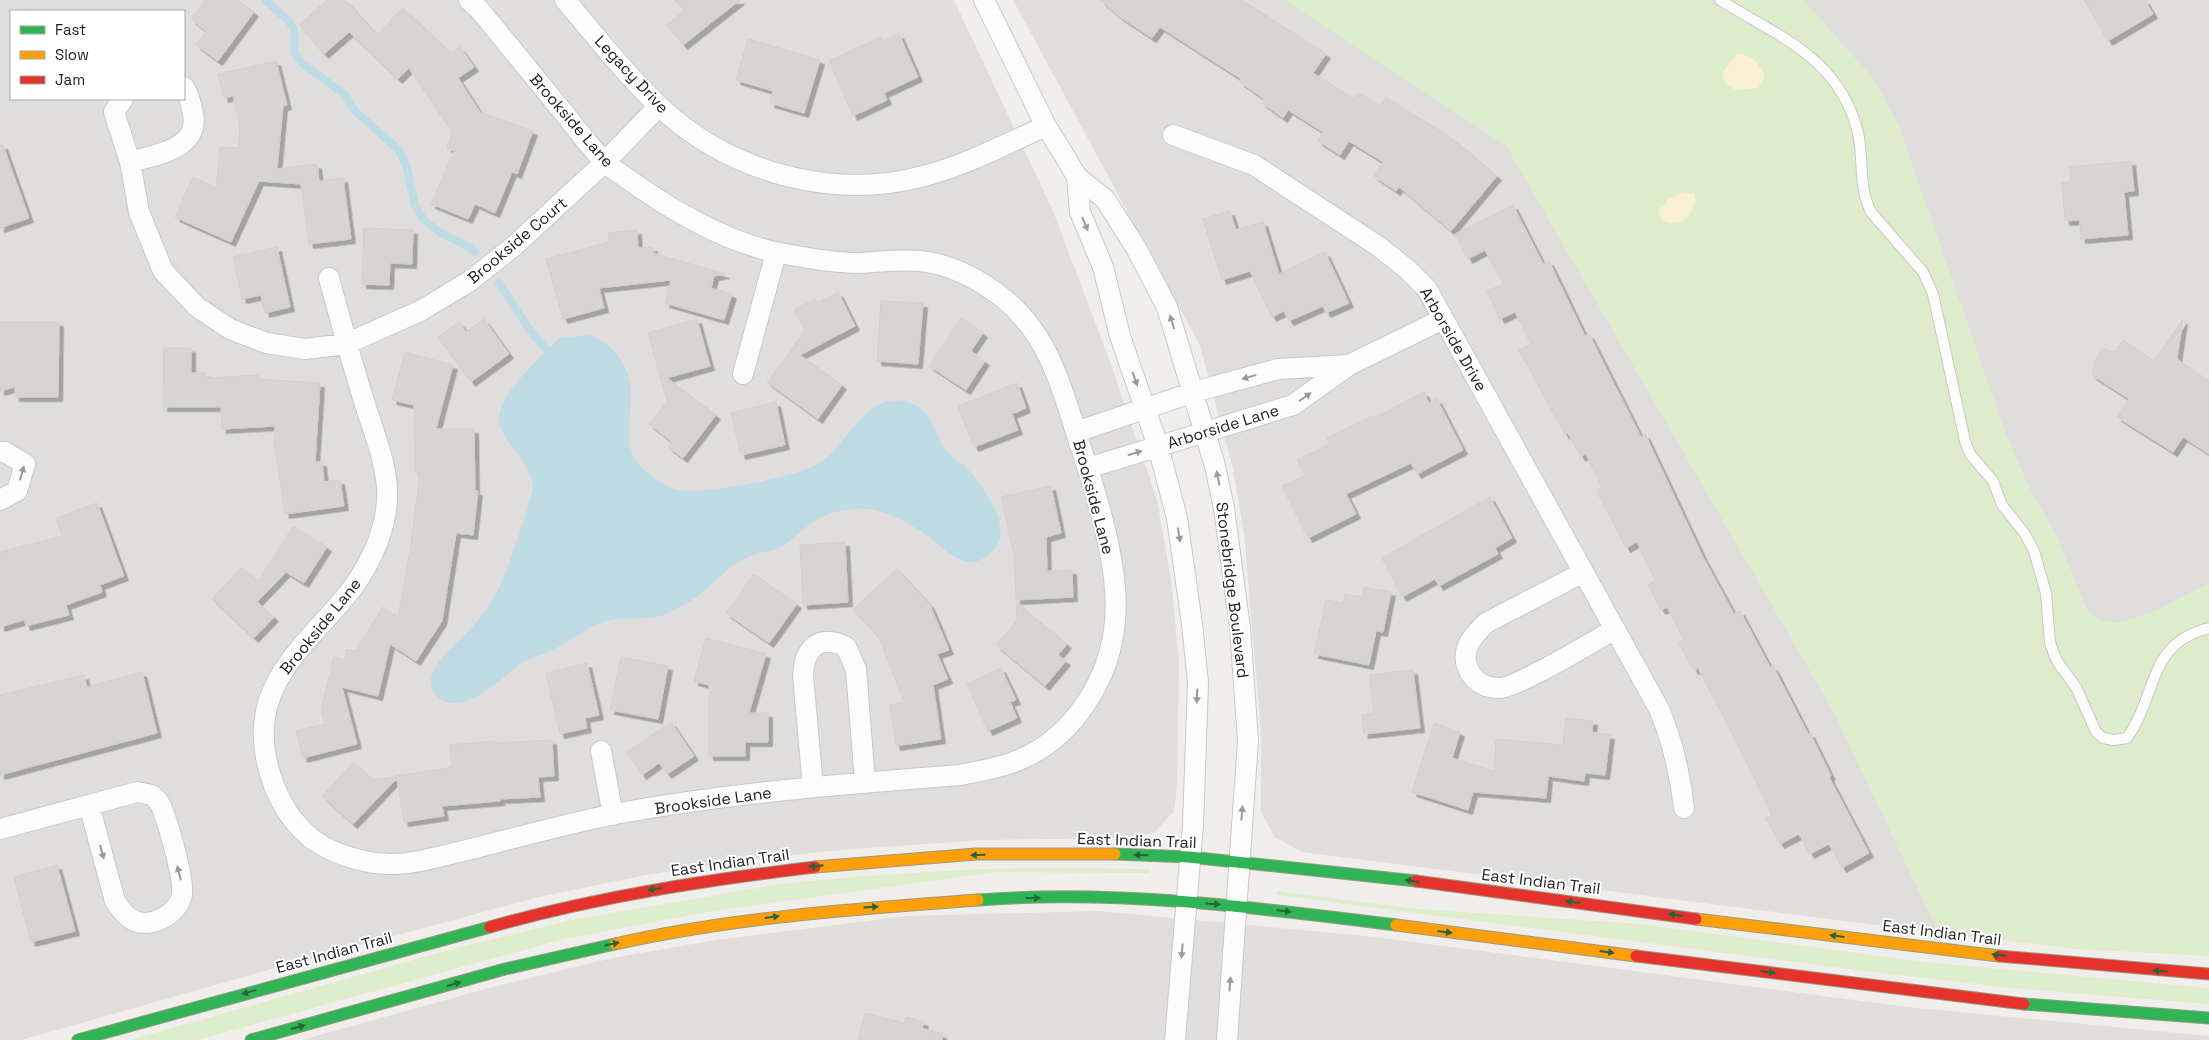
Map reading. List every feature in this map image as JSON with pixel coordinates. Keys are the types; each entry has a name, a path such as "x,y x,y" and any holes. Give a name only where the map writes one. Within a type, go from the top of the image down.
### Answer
{"main road":[{"name":"East Indian Trail","path":"78,1040 499,924 640,892 723,878 849,863 976,854 1189,857 1441,884 1961,951 2209,974"},
{"path":"251,1040 549,958 625,942 761,918 839,909 986,899 1105,898 1236,906 1943,995 2031,1005 2209,1018"}],"street":[{"name":"Brookside Lane","path":"329,278 346,344 384,466 387,491 385,509 375,550 364,570 351,590 297,653 278,679 268,705 265,730 266,758 276,789 291,815 310,837 332,851 365,861 404,865 613,814 730,796 866,782 960,775 988,770 1019,760 1044,747 1072,722 1095,688 1109,654 1116,619 1109,550 1088,468 1057,372 1042,342 1024,318 1004,298 977,280 948,267 921,261 848,262 776,253 704,226 655,198 604,163 479,9 469,0"},
{"name":"Legacy Drive","path":"565,0 659,106 698,137 750,166 789,178 818,183 857,185 890,183 923,177 951,168 1046,126"},
{"name":"Stonebridge Boulevard","path":"984,0 1046,126 1077,177 1105,199 1168,307 1215,466 1224,508 1240,628 1246,690 1248,741 1227,1040"},
{"path":"130,162 178,148 191,134 195,119 188,92 185,88"},
{"name":"Brookside Court","path":"122,100 114,112 130,162 139,212 163,271 197,307 230,329 266,343 305,349 346,344 422,310 470,281 514,246 604,163 659,106"},
{"name":"Arborside Drive","path":"1173,135 1254,165 1378,246 1419,279 1443,318 1582,573 1659,709 1672,737 1678,763 1684,808"},
{"name":"Stonebridge Boulevard","path":"1077,177 1080,212 1103,267 1120,336 1158,446 1177,518 1198,682 1189,857 1175,1040"},
{"path":"743,374 776,253"},
{"name":"Arborside Lane","path":"1088,468 1293,405 1349,365 1443,318"},
{"name":"Arborside Lane","path":"1076,432 1146,410 1194,392 1278,369 1349,365"},
{"path":"0,452 5,452 25,464 17,491 0,500"},
{"path":"1582,573 1486,623 1467,646 1466,664 1474,679 1486,686 1501,688 1520,682 1614,630"},
{"path":"813,787 803,676 804,662 808,651 815,645 826,642 837,642 846,646 856,669 866,782"},
{"path":"601,752 613,814"},
{"path":"0,829 137,792 145,792 157,799 163,810 182,884 180,904 172,912 153,922 132,920 115,902 89,805"}],"lane":[{"path":"1720,0 1798,47 1825,70 1853,111 1860,142 1862,191 1871,212 1923,272 1933,294 1965,441 1970,454 1993,481 2002,505 2025,534 2034,551 2046,594 2050,643 2057,661 2076,689 2096,732 2103,738 2114,740 2127,738 2138,723 2158,668 2169,648 2180,639 2209,628"}],"shaded area":[{"path":"0,0 954,0 1053,211 1112,367 1157,500 1171,579 1179,661 1177,787 1174,811 1155,832 1132,838 984,840 851,849 743,860 646,875 539,897 268,970 21,1040 0,1040"},
{"path":"484,0 514,0 521,8 504,23"},
{"path":"1013,0 1285,0 1506,145 1834,712 1939,933 1302,852 1275,837 1261,812 1261,730 1244,534 1233,469 1200,346"},
{"path":"1803,0 2209,0 2209,584 2152,613 2119,623 2102,622 2088,613 2056,535 2029,488 2006,435 1898,125 1874,80"},
{"path":"167,100 172,116 141,124 135,101"},
{"path":"766,213 797,220 792,244 760,236"},
{"path":"973,243 1000,257 991,278 963,262"},
{"path":"150,275 169,300 151,315 132,290"},
{"path":"244,663 265,671 255,699 234,693"},
{"path":"1090,712 1108,727 1087,751 1069,737"},
{"path":"312,851 340,866 328,886 300,872"},
{"path":"1099,911 1375,937 1907,1007 2209,1036 2209,1040 302,1040 485,989 612,958 716,940 906,916"}],"green space":[{"path":"1285,0 1803,0 1806,3 1874,80 1898,125 2006,435 2029,488 2056,535 2088,613 2102,622 2119,623 2152,613 2209,584 2209,956 2076,949 1939,933 1834,712 1506,145"},
{"path":"979,869 1149,869 1149,873 996,872 713,911 564,939 197,1040 129,1040 456,948 576,919 781,884 864,876"},
{"path":"1277,891 1418,909 1640,924 1924,962 2209,988 2209,1004 2011,988 1864,971 1277,895"}],"sand":[{"path":"1737,54 1751,58 1762,69 1765,78 1758,88 1736,90 1727,85 1723,78 1723,72"},
{"path":"1684,192 1694,194 1696,201 1689,216 1680,222 1665,222 1659,215 1659,209 1664,206 1668,199"}],"water":[{"path":"590,335 607,344 614,351 620,358 628,375 631,394 629,439 634,457 647,473 668,486 677,490 706,490 748,484 807,469 818,464 829,455 870,410 882,403 896,400 911,403 925,413 930,419 944,448 964,465 980,485 994,507 998,519 1000,536 997,545 986,557 977,561 967,562 953,556 918,529 890,515 861,509 846,509 831,513 815,521 781,547 752,555 739,562 722,574 698,596 674,610 656,617 618,619 599,623 561,646 520,664 482,694 461,703 451,703 442,700 433,691 431,681 434,671 440,660 474,625 496,595 524,521 532,493 531,475 500,426 501,408 523,375 559,338"}],"building":[{"path":"205,0 237,0 254,12 218,61 196,45 206,31 191,19"},
{"path":"327,0 345,0 377,35 403,8 450,53 460,47 474,67 458,78 480,112 533,131 517,174 512,172 495,213 475,204 468,219 431,204 454,151 447,148 452,132 409,68 398,79 349,32 324,54 299,25"},
{"path":"675,0 740,0 683,45 667,25 684,11"},
{"path":"1100,0 1242,0 1326,54 1313,73 1354,99 1358,93 1381,106 1386,97 1453,139 1497,176 1451,231 1399,187 1396,191 1374,176 1383,162 1349,141 1340,155 1318,141 1323,132 1288,110 1283,118 1262,103 1264,99 1240,82 1241,79 1160,27 1152,38 1120,17"},
{"path":"2084,0 2145,0 2153,14 2108,41"},
{"path":"899,34 918,77 884,93 887,100 853,116 829,61 881,37 883,41"},
{"path":"748,39 820,60 804,113 770,103 773,91 736,80"},
{"path":"276,61 287,105 283,106 277,169 317,164 319,181 343,178 351,239 309,244 301,184 259,181 231,242 175,217 193,177 216,188 220,147 238,148 240,125 233,96 224,98 218,74"},
{"path":"0,145 3,145 29,218 0,228"},
{"path":"2131,161 2134,191 2124,192 2128,235 2081,239 2080,220 2065,221 2062,183 2071,182 2070,167"},
{"path":"1513,205 1543,264 1549,261 1585,336 1589,334 1641,437 1645,434 1703,557 1734,614 1740,611 1770,667 1773,666 1808,734 1810,733 1831,776 1829,777 1869,853 1842,868 1829,844 1810,854 1799,834 1780,844 1766,818 1772,815 1739,747 1698,668 1694,670 1679,643 1684,640 1667,607 1661,610 1648,585 1655,581 1637,542 1626,548 1596,490 1602,487 1586,454 1581,457 1568,433 1565,435 1519,350 1531,344 1515,312 1500,319 1487,291 1503,284 1485,250 1468,259 1455,234"},
{"path":"1230,211 1236,230 1263,222 1279,274 1325,252 1349,303 1326,313 1323,306 1289,321 1284,311 1272,317 1250,271 1222,280 1203,219"},
{"path":"364,228 413,230 412,264 390,263 389,285 362,284"},
{"path":"637,230 638,248 653,247 653,253 725,274 714,276 711,288 732,294 724,320 665,303 671,280 599,288 604,308 563,319 546,259 609,242 608,233"},
{"path":"277,247 290,307 265,313 261,295 242,299 233,257"},
{"path":"838,292 855,326 800,355 842,385 818,419 767,382 805,331 794,310 815,299 818,303"},
{"path":"881,301 923,303 918,364 877,361"},
{"path":"961,318 983,333 971,351 985,361 966,390 929,366"},
{"path":"484,319 509,354 471,382 438,337 459,322 466,332"},
{"path":"697,319 710,366 667,378 716,415 683,458 668,447 672,442 649,424 667,401 648,333"},
{"path":"2183,319 2177,359 2209,381 2209,454 2183,437 2173,452 2117,417 2129,399 2092,375 2095,360 2102,349 2115,352 2123,340 2154,361"},
{"path":"0,322 59,322 58,397 15,397 15,387 0,391"},
{"path":"164,348 191,348 191,373 206,373 206,378 258,375 258,379 320,383 315,462 322,462 324,482 340,480 344,506 285,514 274,442 275,426 222,429 221,407 163,407"},
{"path":"405,352 453,365 436,429 474,429 475,491 478,491 473,535 456,533 442,621 416,661 390,644 378,696 342,687 357,744 303,758 296,731 325,724 321,710 334,657 344,660 347,649 355,651 383,607 398,617 411,545 420,472 415,472 414,405 392,400"},
{"path":"1017,383 1026,408 1012,414 1018,430 974,447 958,406"},
{"path":"1424,392 1429,403 1437,399 1463,450 1417,474 1411,463 1346,494 1356,514 1308,538 1282,486 1305,475 1297,460 1330,444 1327,438 1373,416 1374,418"},
{"path":"776,402 785,445 741,455 731,413"},
{"path":"1051,486 1061,533 1046,537 1047,571 1072,570 1073,597 1016,600 1014,555 1001,497"},
{"path":"1490,497 1512,538 1495,548 1498,554 1439,586 1435,579 1402,597 1382,558"},
{"path":"97,503 124,576 100,585 102,592 66,605 69,615 26,626 24,620 0,627 0,552 62,536 56,518"},
{"path":"293,526 327,547 304,583 286,572 257,602 274,617 254,638 212,599 242,567 258,582"},
{"path":"845,542 848,602 803,605 800,545"},
{"path":"897,569 930,605 949,650 937,654 948,679 933,685 941,739 896,746 890,705 904,702 879,638 853,609"},
{"path":"754,574 797,604 769,643 726,613"},
{"path":"1364,587 1391,592 1383,632 1376,631 1369,665 1314,654 1326,600 1343,603 1345,594 1362,597"},
{"path":"1016,602 1067,644 1058,655 1066,661 1045,686 996,645 1017,620"},
{"path":"706,638 766,654 749,713 768,713 768,742 745,742 745,756 709,756 709,685 694,681"},
{"path":"621,657 668,666 658,719 610,710"},
{"path":"587,663 599,715 585,718 587,728 560,734 546,673"},
{"path":"1001,668 1016,700 1010,702 1017,718 988,731 967,684"},
{"path":"1413,670 1420,728 1364,734 1362,715 1374,713 1369,675"},
{"path":"142,672 157,733 0,775 0,695 84,675 87,687"},
{"path":"1566,718 1593,721 1592,732 1610,735 1605,775 1585,773 1584,781 1548,776 1546,798 1473,792 1468,810 1412,792 1434,723 1460,732 1452,758 1494,771 1496,739 1563,745"},
{"path":"671,722 694,756 667,774 659,763 642,775 627,752"},
{"path":"552,740 554,776 538,777 540,797 500,799 500,801 442,806 444,816 404,822 397,778 353,824 322,796 354,762 372,780 452,767 450,745 494,741 494,743"},
{"path":"57,865 75,931 31,942 14,877"},
{"path":"865,1013 904,1023 906,1017 924,1022 922,1028 942,1034 942,1040 858,1040"}],"waterway":[{"path":"265,0 289,21 294,30 295,54 303,64 345,95 354,110 399,150 406,165 415,205 423,219 439,232 471,248 475,252"},
{"path":"499,283 529,329 547,351"}],"traffic: fast":[{"path":"1115,854 1189,857 1416,881"},
{"path":"978,900 1030,897 1083,897 1188,902 1396,925"},
{"path":"78,1040 490,927"},
{"path":"251,1040 505,969 615,944"},
{"path":"2024,1004 2209,1018"}],"traffic: slow":[{"path":"815,867 976,854 1115,854"},
{"path":"615,944 705,927 796,915 978,900"},
{"path":"1696,919 1999,956"},
{"path":"1396,925 1636,956"}],"traffic: jam":[{"path":"490,927 611,898 815,867"},
{"path":"1416,881 1696,919"},
{"path":"1636,956 2024,1004"},
{"path":"1999,956 2209,974"}]}
